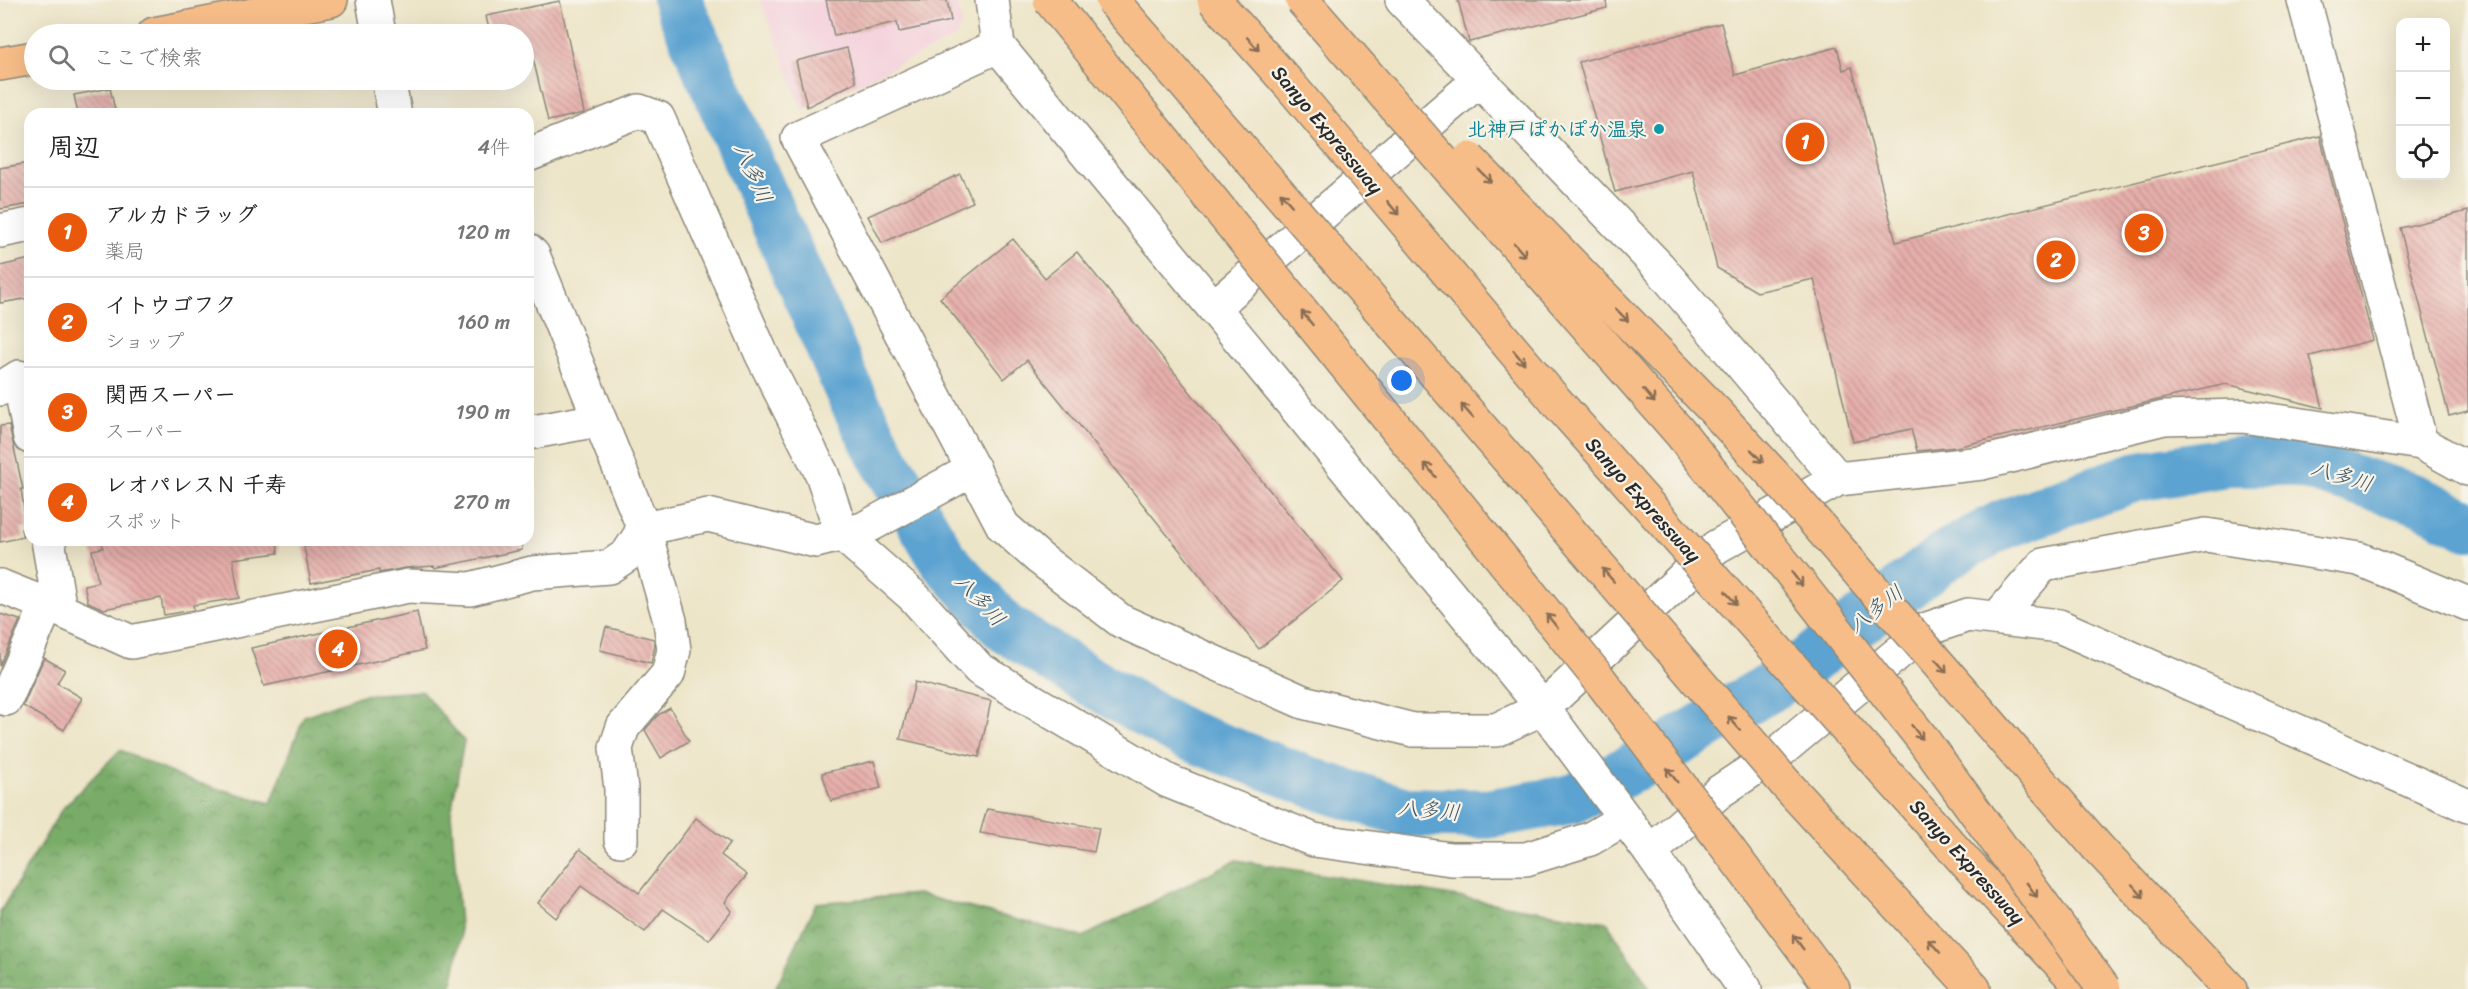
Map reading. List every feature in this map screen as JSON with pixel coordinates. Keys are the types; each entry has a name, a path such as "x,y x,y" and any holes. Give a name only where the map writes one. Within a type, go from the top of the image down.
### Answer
{"main road":[{"path":"206,24 331,0"},
{"path":"1050,0 1585,662 1833,989"},
{"path":"1112,0 1350,273 1786,784 1974,989"},
{"name":"Sanyo Expressway","path":"1214,0 1289,84 1556,400 1978,876 2084,989"},
{"path":"1302,0 1682,435 1921,737 2104,989"},
{"path":"1312,0 1715,411 1783,485 2098,848 2230,989"},
{"path":"0,64 24,60"}],"street":[{"path":"373,0 377,24"},
{"path":"992,0 998,46 1543,708 1650,852 1745,989"},
{"path":"1402,0 1659,267 1838,479"},
{"path":"2304,0 2421,443"},
{"path":"998,46 798,138 964,474 1003,526 1039,558 1121,621 1303,702 1413,730 1496,730 1543,708 1716,547 1838,479 1982,463 2164,418 2243,417 2421,443 2468,469"},
{"path":"1214,307 1478,81"},
{"path":"390,90 393,108"},
{"path":"534,153 639,111 658,118 762,355 853,532 979,669 1168,781 1314,840 1451,859 1526,859 1590,839 1624,819"},
{"path":"0,231 24,226"},
{"path":"535,281 644,529 670,621 674,650 668,674 623,728 616,748 621,789 621,840"},
{"path":"16,380 24,413"},
{"path":"534,432 598,420"},
{"path":"0,586 54,607 131,642 408,586 470,589 532,573 609,567 627,555 644,529 708,515 816,541 853,532 964,474"},
{"path":"1997,618 2043,565 2206,535 2359,559 2468,604"},
{"path":"6,699 54,607 49,546"},
{"path":"1650,852 1719,792 1778,753 1927,629 1968,615 2059,626 2468,806"}],"shaded area":[{"path":"760,0 956,0 962,23 956,37 803,110"}],"green space":[{"path":"422,691 464,741 451,813 461,938 451,989 0,989 0,912 62,809 120,750 187,780 271,803 304,716 362,695"},
{"path":"1236,860 1607,922 1650,989 775,989 816,903 917,894 1083,937"}],"building":[{"path":"826,0 947,0 951,21 899,32 897,22 834,36"},
{"path":"1458,0 1606,0 1607,8 1469,42"},
{"path":"560,1 584,113 548,121 534,62 534,24 488,24 486,16"},
{"path":"1721,23 1735,75 1837,47 1843,70 1852,67 1896,242 2320,136 2373,340 2310,356 2323,408 2226,384 1956,447 1917,451 1911,429 1853,442 1814,279 1757,292 1717,268 1693,171 1615,192 1579,62"},
{"path":"847,48 856,82 807,107 796,61"},
{"path":"110,90 115,108 77,108 74,95"},
{"path":"24,164 24,205 0,209 0,168"},
{"path":"960,174 973,202 882,243 868,216"},
{"path":"2468,211 2468,411 2449,416 2400,228"},
{"path":"1013,239 1045,278 1077,252 1343,581 1259,649 1027,360 1004,379 940,298"},
{"path":"24,260 24,299 0,303 0,266"},
{"path":"9,425 23,489 21,489 24,528 21,529 23,537 0,542 0,426"},
{"path":"103,546 277,546 278,553 233,559 239,598 193,605 194,610 164,615 161,598 104,609 88,602 84,585 98,582 92,550 103,548"},
{"path":"522,546 522,550 435,568 434,566 405,568 379,573 379,570 311,583 304,547"},
{"path":"417,612 425,650 264,686 251,648"},
{"path":"0,614 20,620 0,666"},
{"path":"606,627 654,639 655,646 651,663 600,650"},
{"path":"44,658 65,670 57,683 82,698 64,730 23,706"},
{"path":"915,682 991,701 979,757 900,739"},
{"path":"670,708 689,741 661,758 645,730 658,715"},
{"path":"874,761 881,788 831,801 822,773"},
{"path":"987,809 1099,828 1094,852 980,833"},
{"path":"696,818 730,843 721,855 747,875 725,902 732,911 709,940 663,909 645,932 581,886 556,918 538,903 580,849 639,893"}],"waterway":[{"name":"八多川","path":"677,0 852,397 881,454 945,562 1005,628 1086,679 1184,734 1324,787 1405,812 1487,814 1572,799 1644,762 1789,676 1948,554 2002,525 2135,477 2232,461 2293,461 2416,499 2468,525"}],"place":[{"name":"北神戸ぽかぽか温泉","path":"1659,129"},
{"name":"アルカドラッグ","path":"1805,142"},
{"name":"関西スーパー","path":"2144,233"},
{"name":"イトウゴフク","path":"2056,260"},
{"name":"レオパレスＮ 千寿","path":"338,649"}]}
